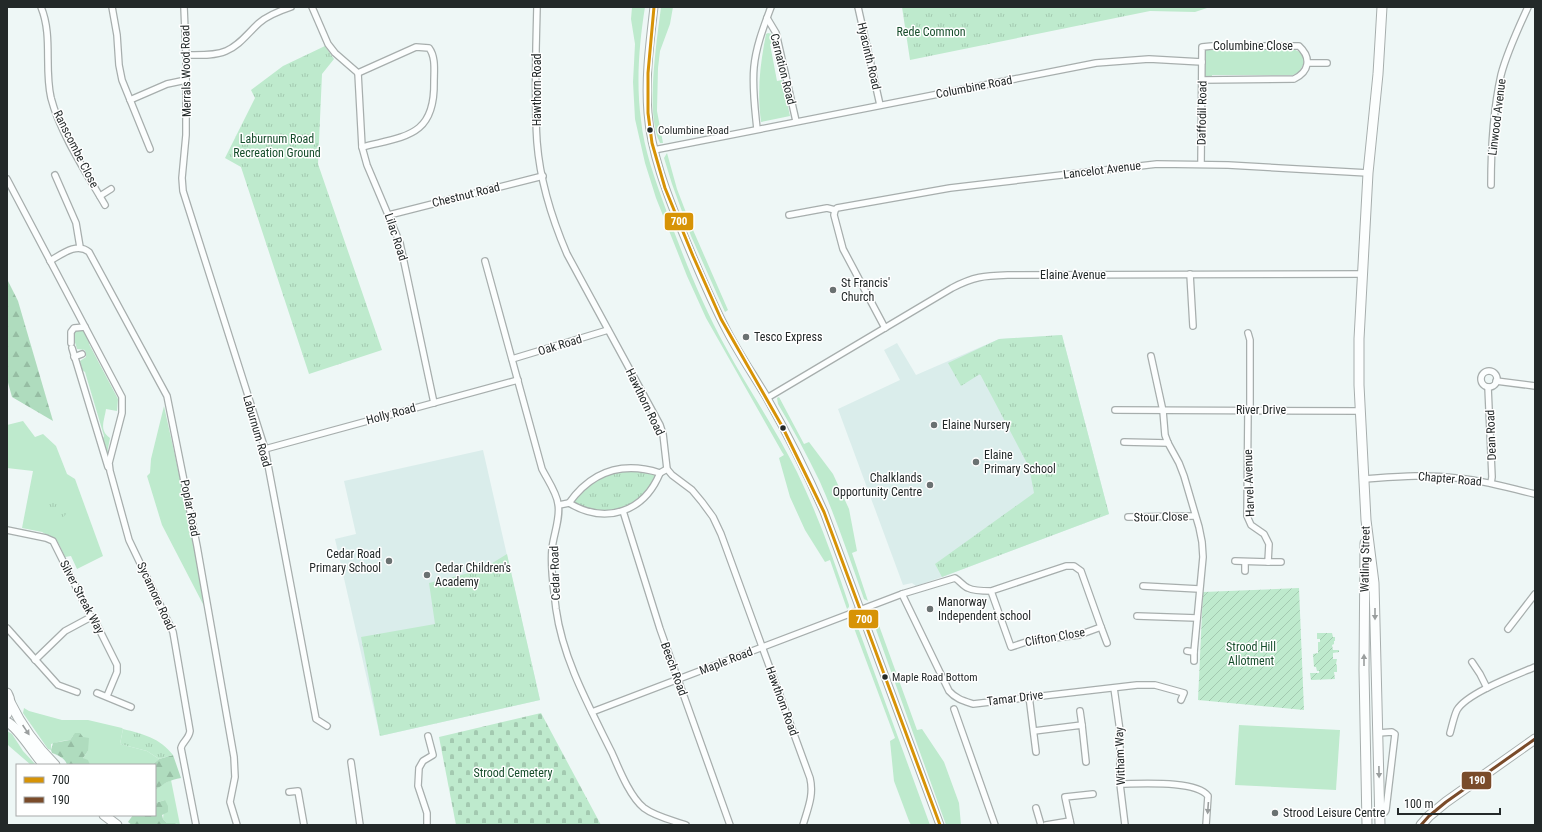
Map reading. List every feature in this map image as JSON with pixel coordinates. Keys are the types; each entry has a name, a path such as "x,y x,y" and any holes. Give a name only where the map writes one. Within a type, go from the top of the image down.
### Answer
{"main road":[{"path":"1366,520 1359,411 1359,339 1368,173 1378,74 1382,7"},
{"name":"Watling Street","path":"1366,520 1374,583 1380,825"},
{"name":"Watling Street","path":"1366,520 1364,565 1367,825"},
{"name":"Watling Street","path":"1365,711 1370,710 1371,706 1371,673 1376,656"},
{"path":"7,714 10,708 9,697"},
{"path":"9,697 16,715 31,737 54,764"},
{"path":"7,722 15,728 31,751 43,764"},
{"name":"Watling Street","path":"1366,808 1372,791 1370,735 1372,733 1378,733"},
{"path":"1421,825 1428,816 1446,802 1535,739"},
{"path":"105,816 117,825"}],"street":[{"name":"Ranscombe Close","path":"42,7 48,31 49,85 54,109 76,154 105,205"},
{"path":"112,7 122,80 150,149"},
{"name":"Merrals Wood Road","path":"184,7 186,55 186,135"},
{"path":"186,55 213,55 226,52 272,14 291,7"},
{"path":"312,7 328,44 335,53 358,73 416,47 429,48 433,53 434,86 432,103 429,115 425,122 419,129 411,134 362,147"},
{"name":"Hawthorn Road","path":"537,7 537,143 543,176 556,227 564,248 660,425 663,434 667,469 672,475 692,490 713,517 721,534 810,778 812,796 803,825"},
{"path":"654,7 647,85 648,113 654,150 670,202 712,302 727,332 767,398 805,469 824,512 940,825"},
{"name":"Carnation Road","path":"757,129 754,93 754,66 759,41 771,7"},
{"name":"Hyacinth Road","path":"858,7 880,105"},
{"name":"Linwood Avenue","path":"1491,185 1492,147 1501,76 1508,52 1528,7"},
{"name":"Carnation Road","path":"767,18 776,33 796,121"},
{"name":"Columbine Close","path":"1202,62 1202,48 1204,47 1299,46 1304,50 1308,63"},
{"name":"Columbine Road","path":"654,150 1096,63 1149,59 1202,62"},
{"name":"Daffodil Road","path":"1201,164 1202,62"},
{"path":"1202,80 1294,79 1304,73 1308,63 1327,63"},
{"name":"Lilac Road","path":"358,73 362,147 367,165 400,243 434,403"},
{"path":"130,100 167,84 186,80"},
{"name":"Laburnum Road","path":"186,135 182,178 183,191 265,449 316,719 326,726"},
{"name":"Lancelot Avenue","path":"789,215 827,208 836,209 960,186 1149,164 1201,164 1368,173"},
{"path":"50,261 74,248 80,247 76,223 55,175"},
{"name":"Chestnut Road","path":"389,215 543,176"},
{"name":"Sycamore Road","path":"7,179 122,397 122,413 109,463 110,471"},
{"name":"Ranscombe Close","path":"100,196 111,189"},
{"path":"836,209 835,220 841,246 885,328"},
{"name":"Poplar Road","path":"80,247 85,248 90,252 168,396 197,542 234,757 235,777 230,802 237,825"},
{"path":"486,261 542,469 556,495 559,505 569,503 578,509 600,514 623,511 638,503 650,492 660,473 667,469"},
{"path":"1190,274 1193,326"},
{"name":"Elaine Avenue","path":"767,398 952,288 978,277 1010,275 1363,274"},
{"name":"Sycamore Road","path":"85,327 74,328 71,332 71,346 74,357 110,471 129,540 173,632 190,731 189,738 182,746 196,825"},
{"name":"Oak Road","path":"512,359 608,330"},
{"name":"Harvel Avenue","path":"1248,333 1250,340 1247,516 1251,525 1264,534 1269,544 1268,562"},
{"path":"74,357 82,354"},
{"path":"1151,356 1163,411"},
{"name":"Dean Road","path":"1491,483 1488,387 1484,386 1481,381 1481,377 1488,372 1492,372 1496,377 1496,381"},
{"name":"Holly Road","path":"265,449 518,380"},
{"path":"1488,387 1494,385 1496,381 1535,386"},
{"name":"River Drive","path":"1115,410 1359,411"},
{"name":"Stour Close","path":"1163,411 1164,426 1168,443 1184,476 1199,526 1202,542 1200,590 1194,661"},
{"path":"1124,442 1168,443"},
{"path":"569,503 576,492 586,483 609,471 635,467 660,473"},
{"name":"Chapter Road","path":"1363,478 1422,476 1457,478 1491,483 1535,494"},
{"name":"Cedar Road","path":"559,505 552,551 552,571 556,611 569,659 592,712 634,796 643,807 656,814 686,825"},
{"name":"Beech Road","path":"623,511 660,629 730,825"},
{"name":"Stour Close","path":"1128,517 1195,516"},
{"name":"Silver Streak Way","path":"7,530 46,538 53,542 117,664 117,672 107,696"},
{"path":"1235,561 1281,562"},
{"path":"1245,562 1245,571"},
{"name":"Clifton Close","path":"861,610 902,594 955,578 961,581 967,588 984,591 1066,566 1074,566 1081,571 1101,627 1079,635 1029,640 1011,647 991,590"},
{"path":"1143,586 1200,590"},
{"name":"Tamar Drive","path":"902,594 949,691 955,697 974,704 1030,696 1137,685 1154,686 1184,693 1181,700"},
{"path":"1508,629 1535,594"},
{"name":"Maple Road","path":"592,712 861,610"},
{"path":"1138,616 1197,618"},
{"path":"35,660 65,631 91,617"},
{"path":"1101,627 1107,643"},
{"path":"7,628 58,685 77,692"},
{"path":"1186,651 1194,652"},
{"path":"1472,662 1487,688"},
{"path":"1450,733 1458,709 1468,698 1535,667"},
{"name":"Witham Way","path":"1114,688 1120,731 1120,784 1125,825"},
{"path":"97,693 131,707"},
{"path":"1030,696 1036,752"},
{"path":"954,709 995,825"},
{"path":"1080,712 1086,762"},
{"path":"1034,731 1082,725"},
{"name":"Watling Street","path":"1378,733 1392,732 1395,734 1386,810 1384,813 1380,813"},
{"path":"427,825 427,813 418,786 419,768 423,761 433,755 428,736"},
{"path":"351,762 360,825"},
{"path":"1120,784 1178,784 1205,792 1208,796 1206,825"},
{"path":"289,792 298,791 304,825"},
{"path":"1046,825 1071,823 1065,797 1093,794"},
{"path":"1036,808 1041,825"}],"shaded area":[{"name":"Elaine Primary School","path":"1062,335 1109,514 916,586 912,583 903,585 838,409 900,380 884,350 897,343 916,375 999,339"},
{"name":"Cedar Children's Academy","path":"483,450 540,700 380,736 335,539 356,534 344,481"}],"green space":[{"path":"632,7 645,7 639,64 639,106 642,131 650,164 661,196 692,278 716,329 780,440 805,488 838,571 849,605 847,609 830,560 825,562 805,530 790,497 779,458 784,455 706,318 687,276 656,198 645,163 635,119 633,82 635,44 631,19"},
{"path":"661,7 673,7 670,24 660,51 658,68 657,111 663,143 660,143 653,114 653,76"},
{"name":"Rede Common","path":"902,7 1210,7 1195,12 1150,11 910,60"},
{"path":"766,34 772,34 774,37 775,43 770,44 777,81 782,80 790,116 761,122 759,99 760,78 762,56"},
{"name":"Laburnum Road Recreation Ground","path":"325,46 334,59 322,74 318,164 382,350 309,374 241,167 225,158 255,98 251,90 283,66"},
{"path":"1207,48 1291,48 1302,53 1304,63 1299,72 1293,75 1212,75 1212,78 1207,78 1204,76 1204,51"},
{"path":"667,153 677,189 690,223 728,310 725,312 691,236 672,184 664,158"},
{"path":"7,279 18,301 53,421 12,397 7,379"},
{"path":"79,330 83,331 91,343 89,344 118,399 117,411 106,409 103,422 104,432 110,438 107,454 102,441 104,436 85,372 82,370 80,361 86,357 85,350 77,349 73,336 74,332"},
{"path":"1062,335 1109,514 942,577 935,564 1034,493 1029,467 980,374 961,386 948,363 999,339"},
{"path":"779,397 804,444 809,442 833,474 849,509 857,551 852,553 868,601 864,599 838,525 820,482 800,442 778,404 777,398"},
{"path":"164,406 196,551 205,608 162,525 147,476 150,473 151,459"},
{"path":"23,421 35,437 43,434 56,446 67,474 75,479 103,556 77,569 71,556 65,557 59,544 54,538 42,532 22,528 33,471 7,468 7,425"},
{"path":"635,469 656,474 650,486 642,496 632,503 621,508 597,510 572,502 587,485 609,473"},
{"path":"57,497 65,500 68,508 65,516 57,519 49,516 46,508 49,500"},
{"path":"507,554 540,700 380,736 361,637 435,624 429,583 481,570"},
{"name":"Strood Hill Allotment","path":"1299,588 1304,710 1198,700 1203,592"},
{"path":"873,609 917,730 922,729 944,762 959,803 961,825 946,825 869,610"},
{"path":"851,620 856,622 930,825 911,825 909,821 894,781 890,741 895,738"},
{"path":"1317,633 1332,633 1333,637 1335,637 1334,644 1332,645 1333,650 1339,650 1339,652 1333,653 1333,659 1337,659 1337,672 1334,672 1335,679 1311,680 1310,673 1319,673 1316,667 1314,667 1313,654 1318,653 1318,642 1320,642 1320,639 1317,639"},
{"path":"24,708 29,711 62,720 88,720 122,728 120,744 147,751 159,759 153,764 89,764 83,758 88,751 83,737 73,736 70,740 51,744 51,750 48,749 23,713"},
{"name":"Strood Cemetery","path":"541,713 601,825 456,825 439,737"},
{"path":"1239,725 1340,730 1336,790 1235,785"},
{"path":"123,729 144,735 163,744 173,755 159,759 147,751 120,744"},
{"path":"7,731 12,734 23,751 35,764 30,764 7,744"},
{"path":"75,733 80,733 83,737 89,738 88,751 83,758 88,760 90,764 66,764 63,759 52,753 51,750 53,743 70,740"},
{"path":"173,755 181,778 167,782 156,790 156,764 153,764 159,759"},
{"path":"171,780 180,825 175,823 167,823 163,819 165,800 156,803 156,790 161,785"},
{"path":"165,800 168,806 168,812 162,815 163,819 167,823 175,823 179,825 132,825 128,822 132,816 156,816 156,803"}],"transit line":[{"name":"700","path":"654,7 648,73 648,113 652,143 665,188 721,319 782,426 824,512 940,825"},
{"name":"190","path":"1421,825 1429,816 1446,802 1535,739"}],"place":[{"name":"Columbine Road","path":"650,130"},
{"name":"St Francis' Church","path":"833,290"},
{"name":"Tesco Express","path":"746,337"},
{"name":"Elaine Nursery","path":"934,425"},
{"name":"Elaine Primary School","path":"976,462"},
{"name":"Chalklands Opportunity Centre","path":"930,485"},
{"name":"Cedar Road Primary School","path":"389,561"},
{"name":"Cedar Children's Academy","path":"427,575"},
{"name":"Manorway Independent school","path":"930,609"},
{"name":"Maple Road Bottom","path":"885,677"},
{"name":"Strood Leisure Centre","path":"1275,813"}]}
